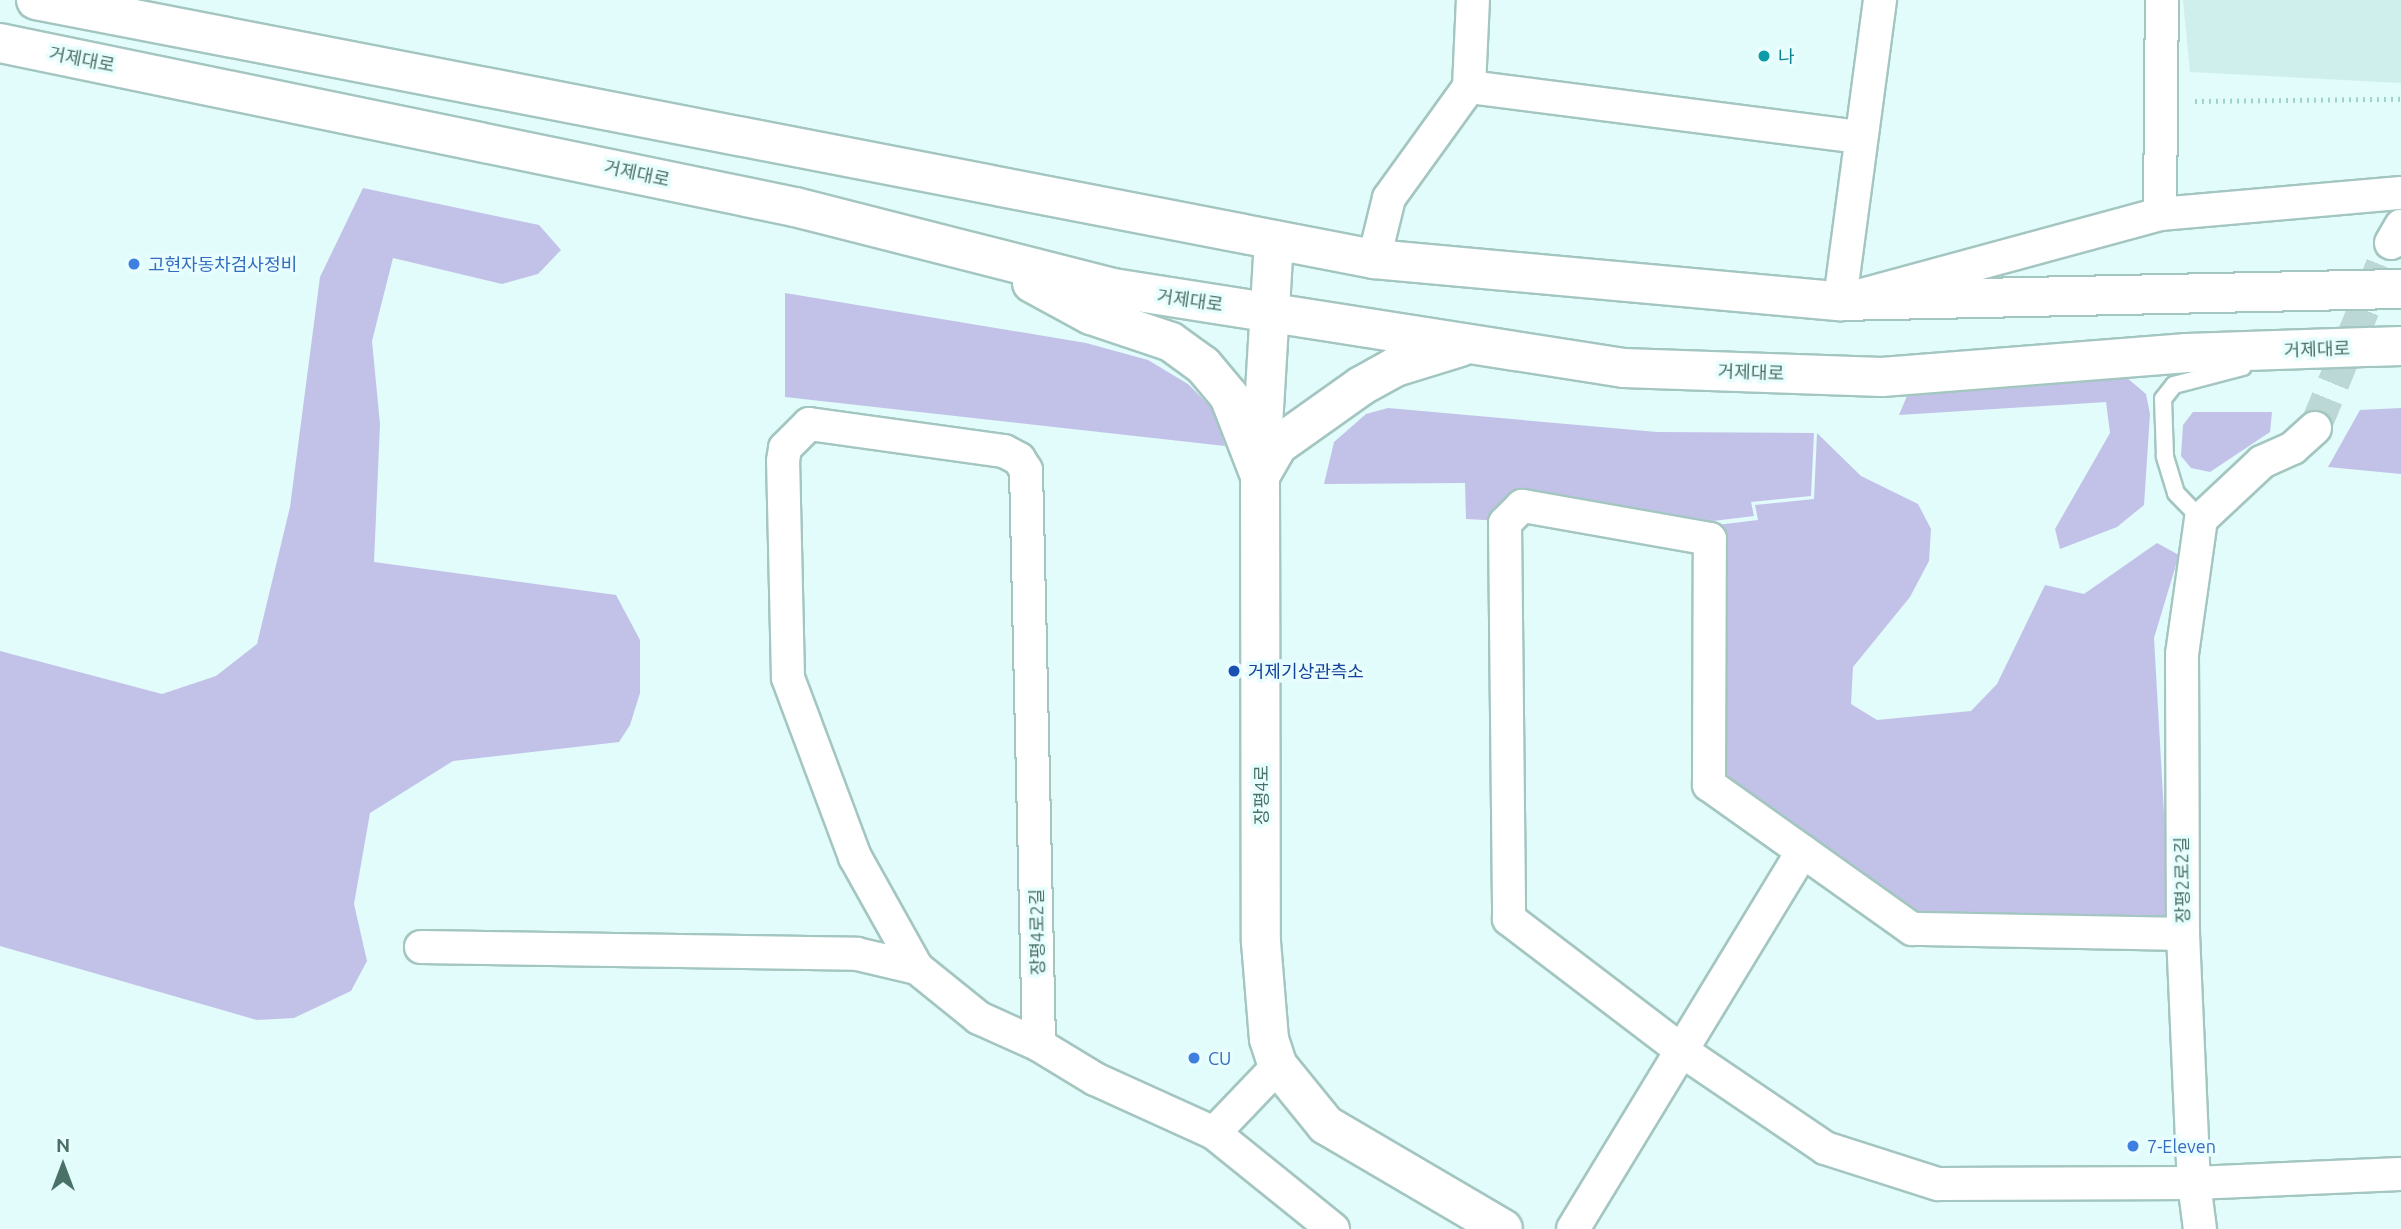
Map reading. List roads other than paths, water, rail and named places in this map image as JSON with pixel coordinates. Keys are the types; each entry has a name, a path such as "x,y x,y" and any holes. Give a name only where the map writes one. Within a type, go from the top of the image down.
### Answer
{"main road":[{"path":"36,0 1374,260 1840,300 2401,289"},
{"name":"거제대로","path":"0,43 432,128 795,207 1114,288 1623,368 1882,377 2401,346"},
{"name":"장평4로","path":"1274,240 1267,311 1260,476 1261,942 1278,1066"},
{"path":"1014,263 1032,284 1091,315 1171,342 1203,365 1229,396 1260,476"},
{"path":"1260,476 1278,445 1361,386 1443,348 1483,345"},
{"path":"1278,1066 1326,1125 1503,1229"}],"street":[{"path":"1374,260 1389,198 1469,87 1472,0"},
{"path":"1880,0 1840,300 2160,215 2401,193"},
{"path":"2160,215 2162,0"},
{"path":"1469,87 1860,137"},
{"name":"장평4로2길","path":"917,968 855,857 788,678 785,448 809,424 1004,451 1026,470 1040,1045"},
{"path":"2201,519 2262,462 2300,444 2315,428"},
{"path":"2183,934 1912,929 1709,785 1710,539 1522,506 1512,512 1501,535 1509,919 1682,1051 1825,1147 1938,1184 2194,1183 2401,1174"},
{"name":"장평2로2길","path":"2200,1229 2194,1183 2183,934 2182,654 2201,519"},
{"path":"1573,1229 1803,852"},
{"path":"421,947 857,954 917,968 979,1018 1040,1045 1095,1079 1214,1133 1333,1229"},
{"path":"1214,1133 1278,1066"}],"lane":[{"path":"2201,519 2176,492 2165,456 2167,389 2310,350"}],"tunnel":[{"path":"2315,428 2391,243"}],"place":[{"name":"나","path":"1764,56"},
{"name":"고현자동차검사정비","path":"134,264"},
{"name":"거제기상관측소","path":"1234,671"},
{"name":"CU","path":"1194,1058"},
{"name":"7-Eleven","path":"2133,1146"}]}
